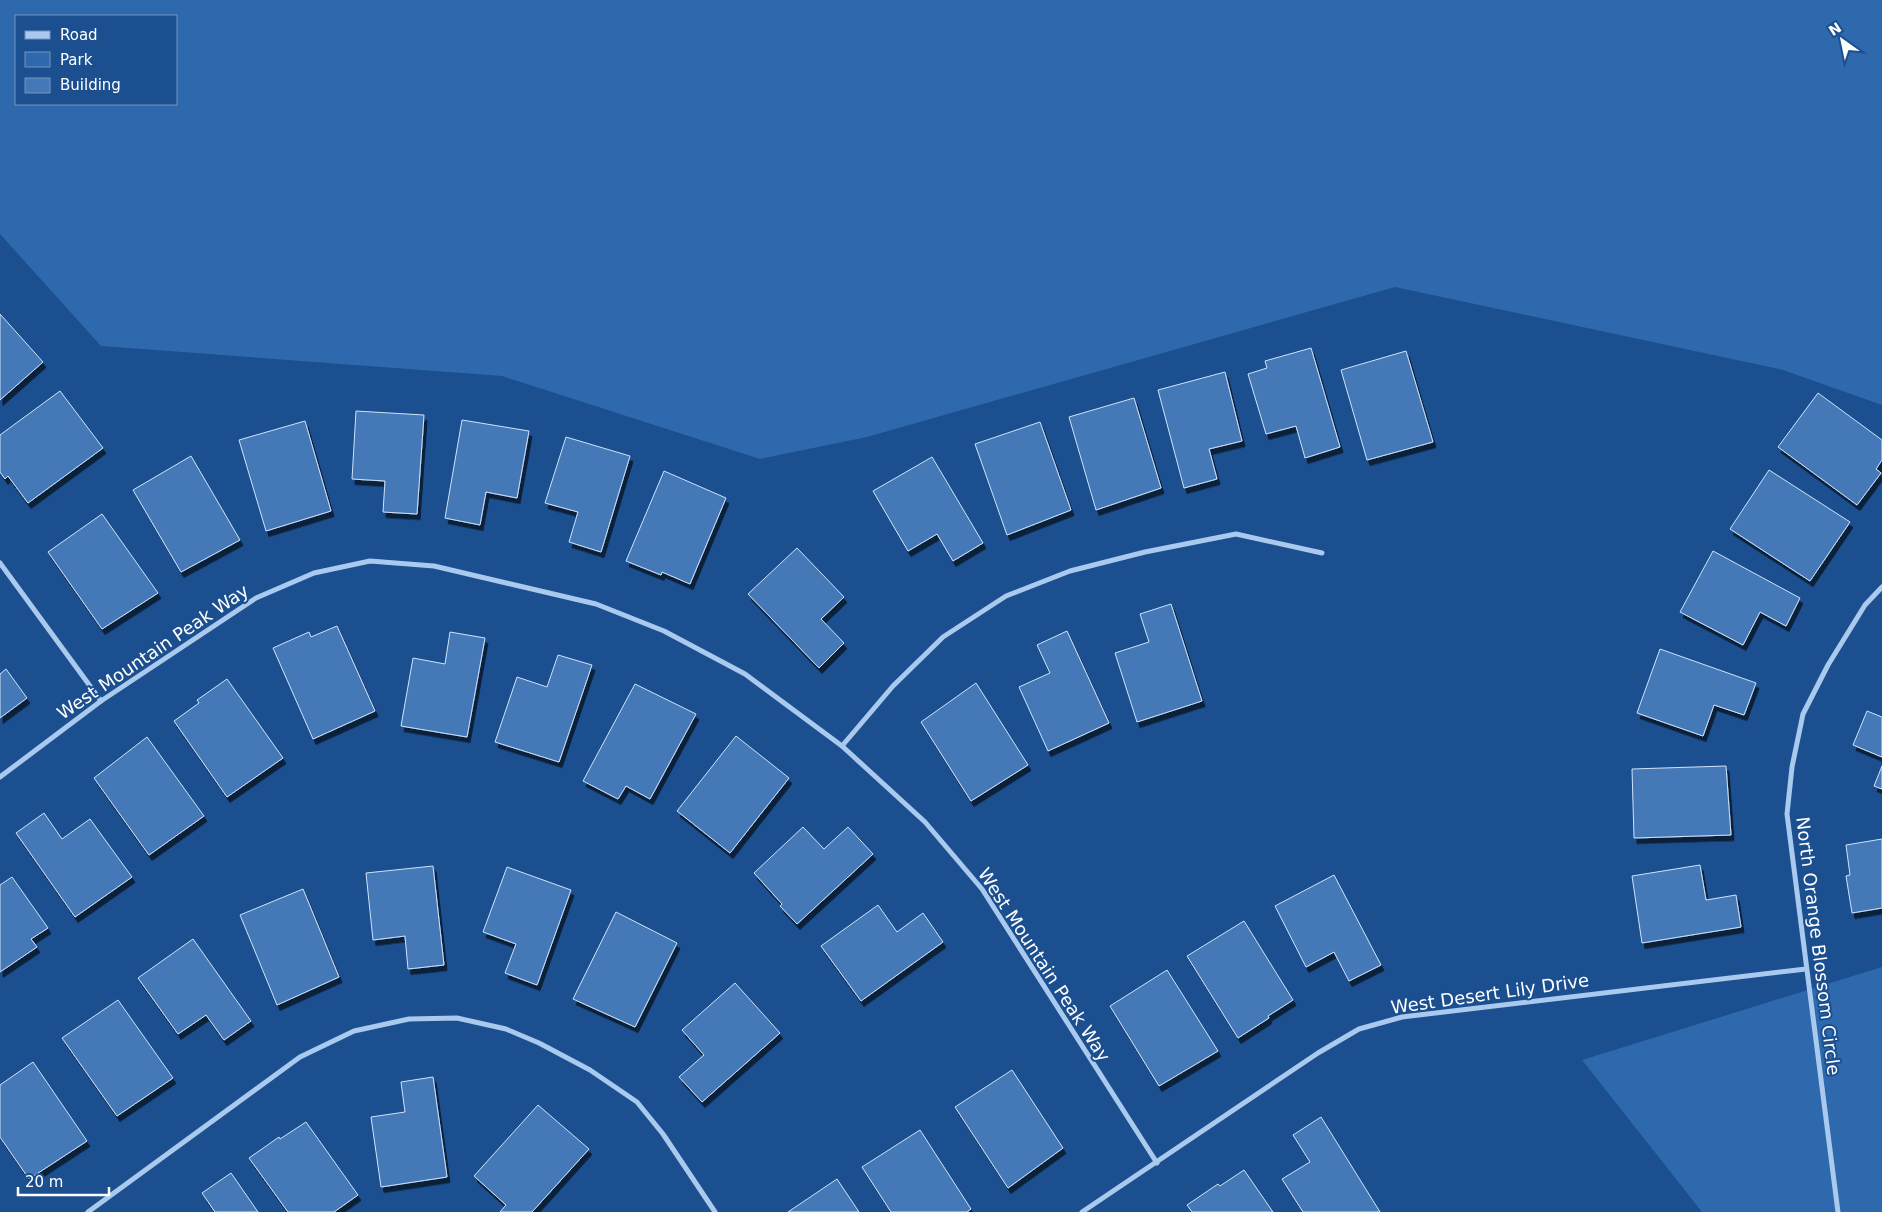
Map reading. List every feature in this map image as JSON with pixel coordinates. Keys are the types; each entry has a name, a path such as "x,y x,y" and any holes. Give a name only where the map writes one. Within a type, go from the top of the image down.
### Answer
{"street":[{"path":"842,746 893,686 943,637 1015,592 1070,571 1145,552 1236,534 1322,554"},
{"name":"West Mountain Peak Way","path":"0,777 101,701 256,598 314,573 370,561 434,566 596,604 664,631 745,674 842,746 925,822 982,889 1156,1163"},
{"path":"0,563 101,701"},
{"name":"North Orange Blossom Circle","path":"1838,1212 1787,814 1793,758 1803,714 1828,665 1865,605 1882,587"},
{"name":"West Desert Lily Drive","path":"1082,1212 1318,1053 1358,1029 1402,1017 1806,969"},
{"path":"88,1212 300,1057 354,1031 409,1019 457,1018 506,1029 539,1043 590,1070 637,1102 663,1134 715,1212"}],"green space":[{"path":"0,0 1882,0 1882,405 1783,370 1395,287 867,437 760,459 502,376 101,346 0,234"},
{"path":"1882,967 1882,1212 1702,1212 1582,1060"}],"building":[{"path":"0,314 43,362 0,400"},
{"path":"1311,348 1340,447 1305,458 1296,426 1266,434 1248,374 1267,368 1265,361"},
{"path":"1406,351 1433,442 1367,460 1341,370"},
{"path":"1225,372 1242,441 1209,449 1217,479 1184,488 1158,390"},
{"path":"60,391 103,448 28,503 8,476 5,479 0,472 0,435"},
{"path":"1818,393 1882,440 1882,460 1876,469 1881,473 1857,505 1778,447"},
{"path":"1134,398 1161,488 1096,510 1069,417"},
{"path":"356,411 424,415 417,514 383,512 385,481 352,479"},
{"path":"462,420 529,431 517,498 486,492 480,525 445,518"},
{"path":"305,421 331,511 266,531 239,440"},
{"path":"1040,422 1071,510 1007,535 975,444"},
{"path":"566,437 630,456 601,552 569,542 578,512 545,503"},
{"path":"191,456 240,540 181,572 133,490"},
{"path":"932,457 983,543 953,561 937,534 908,551 873,491"},
{"path":"1769,470 1850,522 1810,581 1730,529"},
{"path":"664,471 726,498 690,584 662,572 661,575 626,561"},
{"path":"102,514 158,593 102,629 48,552"},
{"path":"797,548 844,597 821,619 844,643 819,668 748,594"},
{"path":"1713,551 1800,598 1786,626 1760,612 1743,645 1680,612"},
{"path":"1171,604 1202,701 1137,722 1115,653 1149,642 1140,614"},
{"path":"337,626 375,711 313,739 273,648 309,632 311,637"},
{"path":"1067,631 1109,723 1048,751 1019,687 1050,673 1037,645"},
{"path":"450,632 485,638 467,737 401,726 413,658 445,664"},
{"path":"1660,649 1756,683 1744,715 1714,705 1703,736 1637,713"},
{"path":"558,655 592,665 559,762 495,742 517,677 547,687"},
{"path":"6,669 27,698 0,718 0,674"},
{"path":"227,679 283,758 227,797 174,721 199,703 197,700"},
{"path":"976,683 1028,765 971,801 921,722"},
{"path":"635,684 696,714 650,799 626,786 618,799 583,781"},
{"path":"1867,711 1882,717 1882,757 1853,745"},
{"path":"736,736 789,778 730,853 677,811"},
{"path":"147,737 204,816 149,855 94,778"},
{"path":"1726,766 1731,835 1634,838 1632,769"},
{"path":"1882,766 1882,789 1874,786"},
{"path":"44,813 62,839 90,819 132,877 75,917 16,833"},
{"path":"803,827 824,849 848,827 873,854 797,924 754,873"},
{"path":"1882,839 1882,908 1852,913 1846,876 1850,875 1846,845"},
{"path":"1700,865 1706,900 1736,895 1741,927 1642,943 1632,876"},
{"path":"433,866 444,965 408,969 405,936 373,940 366,873"},
{"path":"507,867 571,890 537,985 505,973 516,944 483,932"},
{"path":"1334,875 1381,965 1349,981 1334,952 1306,967 1275,906"},
{"path":"12,877 48,928 31,939 37,947 0,972 0,885"},
{"path":"303,889 339,977 277,1005 240,915"},
{"path":"878,905 897,932 923,913 943,942 861,1001 821,946"},
{"path":"616,912 677,943 635,1027 573,999"},
{"path":"1244,921 1293,1000 1238,1038 1187,956"},
{"path":"193,939 251,1021 224,1040 206,1015 178,1034 138,978"},
{"path":"1167,970 1218,1051 1159,1086 1110,1006"},
{"path":"735,983 780,1033 702,1102 679,1077 704,1055 682,1030"},
{"path":"118,1000 173,1078 117,1116 62,1038"},
{"path":"33,1062 87,1141 29,1179 0,1137 0,1085"},
{"path":"1012,1070 1063,1148 1008,1188 955,1107"},
{"path":"433,1077 447,1177 381,1187 371,1117 405,1112 401,1082"},
{"path":"538,1105 589,1149 532,1212 500,1212 506,1205 474,1176"},
{"path":"1321,1117 1380,1212 1303,1212 1282,1179 1310,1162 1293,1135"},
{"path":"306,1122 358,1195 334,1212 288,1212 249,1158 279,1137 280,1139"},
{"path":"920,1130 971,1209 967,1212 891,1212 862,1167"},
{"path":"1244,1170 1273,1212 1192,1212 1187,1205 1218,1184 1220,1186"},
{"path":"231,1173 258,1212 215,1212 202,1193"},
{"path":"837,1179 859,1212 788,1212"}]}
